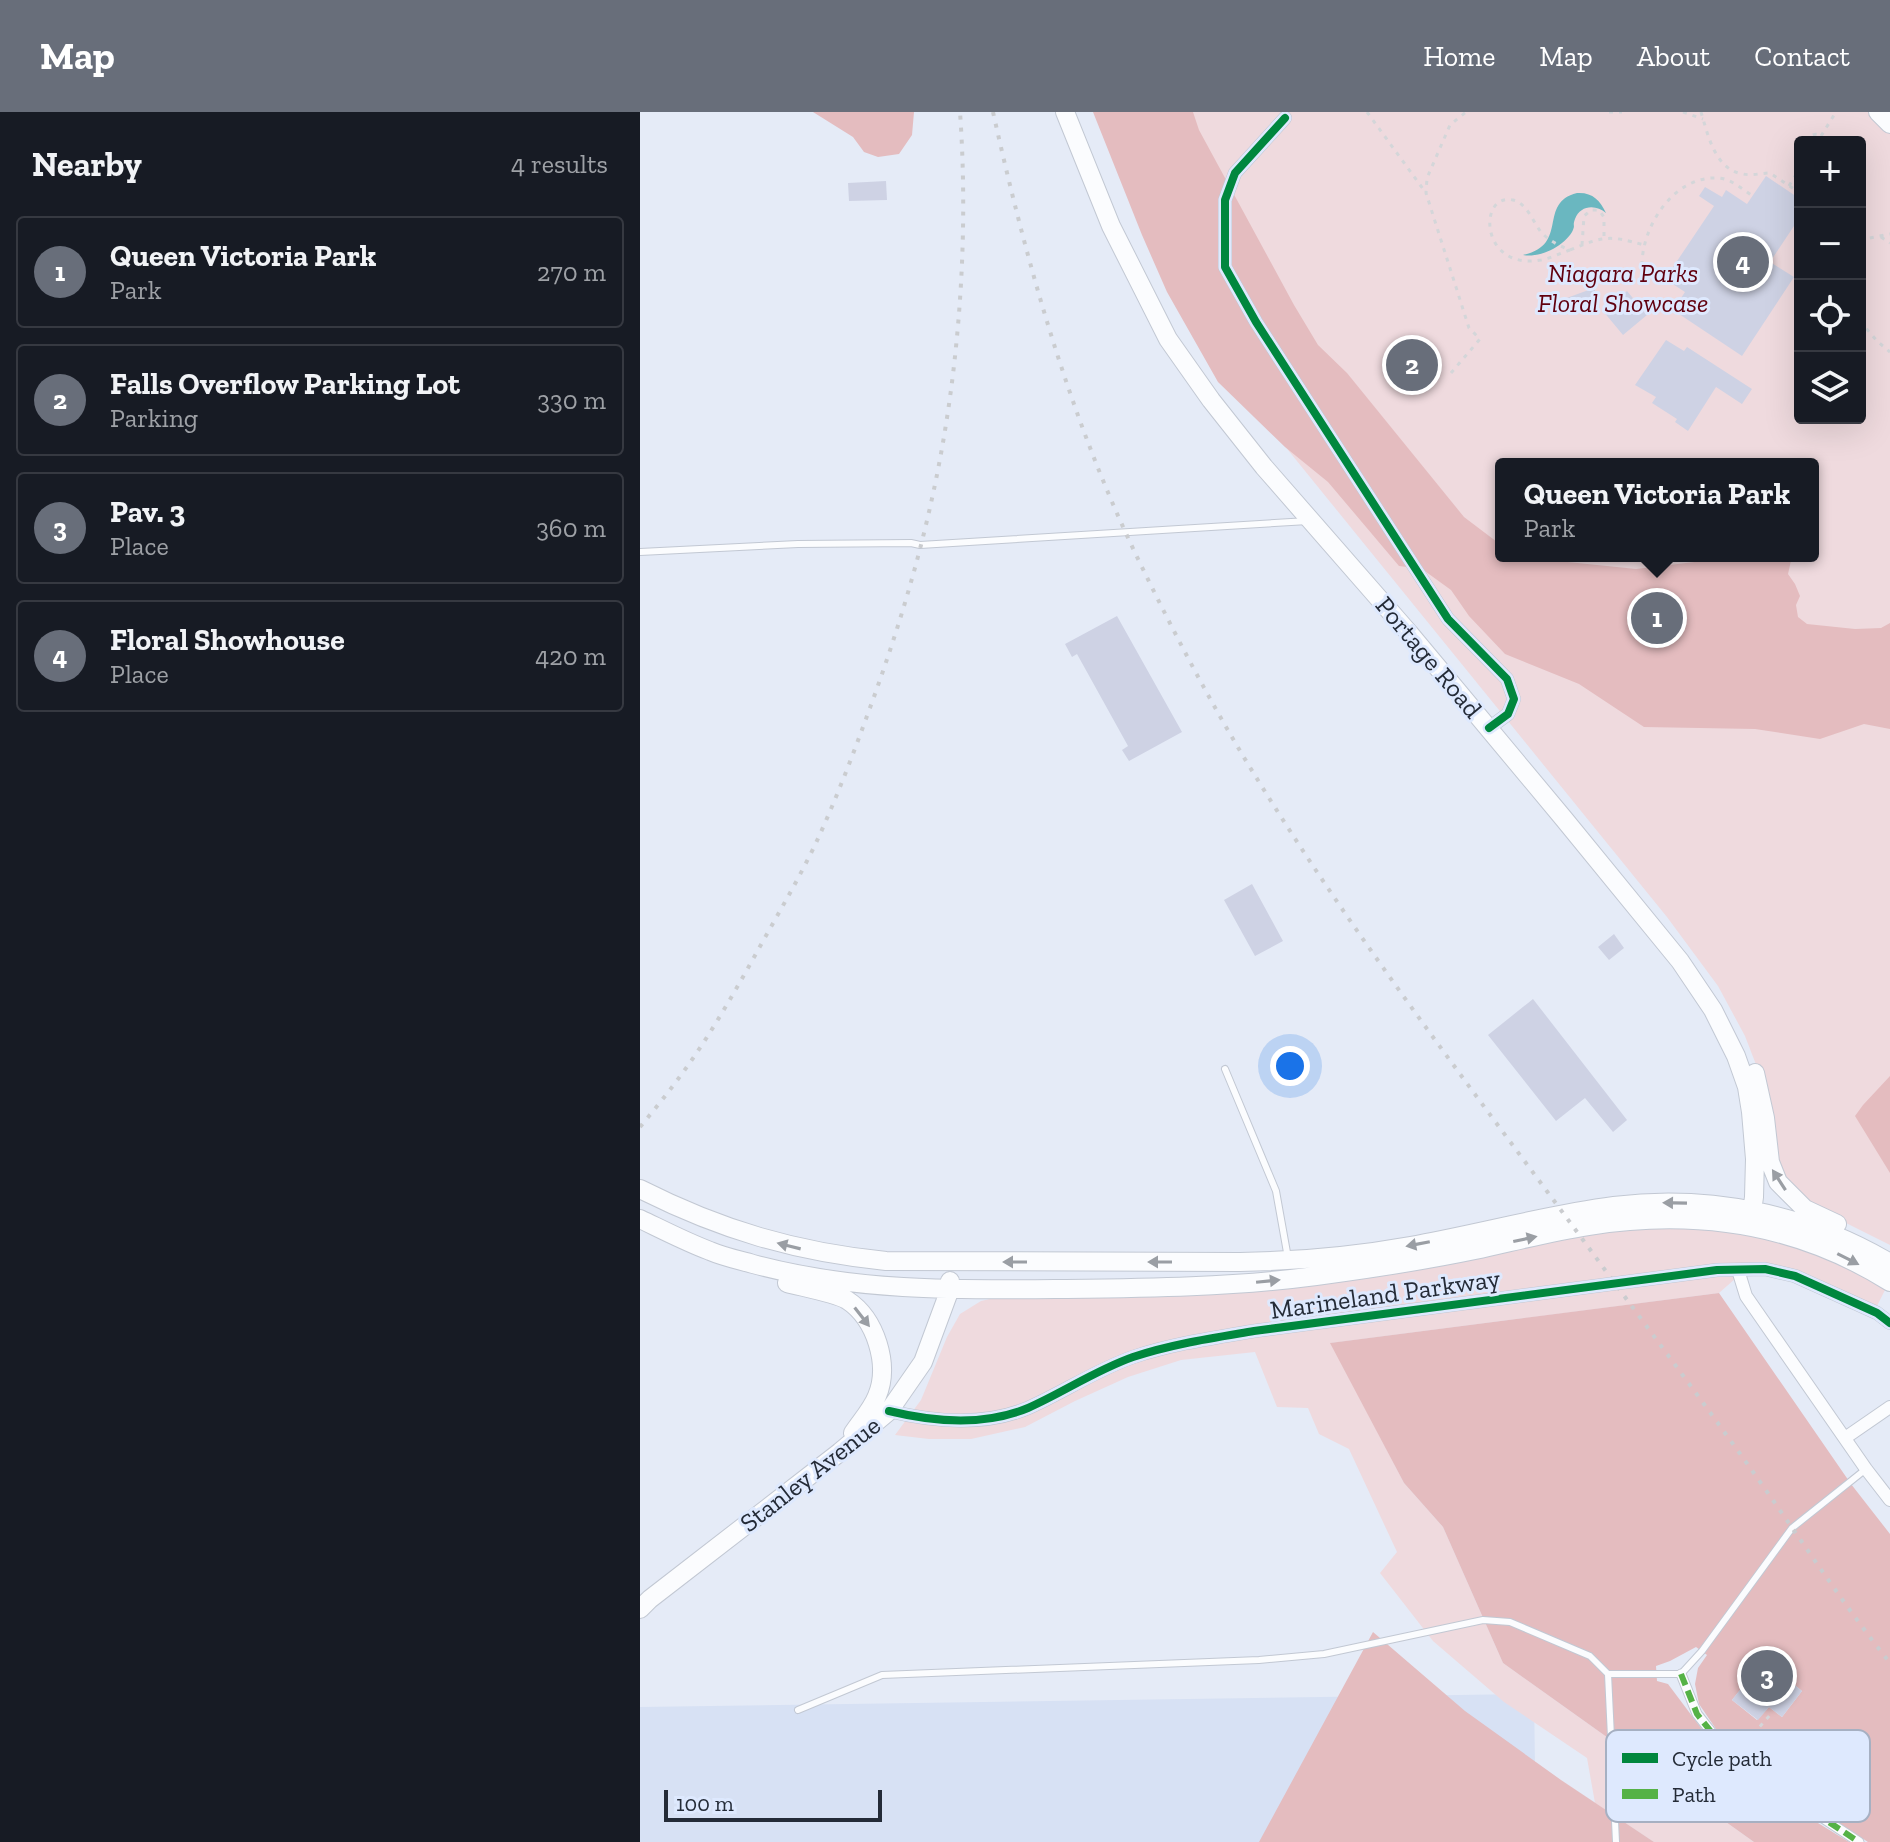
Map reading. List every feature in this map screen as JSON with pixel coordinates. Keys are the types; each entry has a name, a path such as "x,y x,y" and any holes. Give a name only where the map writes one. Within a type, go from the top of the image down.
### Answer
{"main road":[{"name":"Portage Road","path":"1065,112 1111,226 1168,339 1211,400 1264,467 1489,728 1642,914 1713,1010 1736,1056 1747,1087 1755,1159 1751,1218"},
{"path":"1878,112 1890,124"},
{"path":"1642,914 1685,953 1709,983 1736,1027 1755,1073 1770,1162 1778,1182 1805,1209 1890,1251"},
{"name":"Marineland Parkway","path":"640,1189 748,1235 828,1254 886,1261 1288,1261 1406,1247 1614,1206 1666,1203 1703,1205 1751,1218"},
{"path":"1751,1218 1796,1222 1838,1236 1890,1263"},
{"path":"1751,1218 1832,1250 1890,1282"},
{"name":"Marineland Parkway","path":"640,1221 712,1252 779,1271 855,1284 950,1289 1235,1284 1406,1263 1616,1222 1751,1218"},
{"path":"640,1221 683,1248 744,1273 847,1300 866,1318 880,1349 882,1375 877,1397 840,1452"},
{"name":"Stanley Avenue","path":"640,1609 889,1411 923,1362 950,1289 950,1262"}],"street":[{"path":"1285,118 1235,173 1225,200 1225,267 1256,322 1448,619 1507,679 1514,699 1508,714 1489,728"},
{"name":"Marineland Parkway","path":"889,1411 931,1419 996,1417 1029,1407 1110,1366 1185,1343 1254,1331 1717,1270 1765,1269 1795,1276 1877,1313 1890,1323"},
{"path":"1738,1270 1746,1296 1890,1500"},
{"path":"1845,1438 1890,1407"},
{"path":"1681,1674 1697,1714 1710,1730"},
{"path":"1828,1822 1859,1842"}],"lane":[{"path":"640,552 798,544 920,545 1311,521"},
{"path":"1225,1069 1276,1191 1288,1261"},
{"path":"1608,1674 1681,1674 1702,1651 1792,1528 1866,1469"},
{"path":"798,1710 882,1675 1259,1660 1324,1654 1483,1620 1510,1622 1590,1656 1608,1674 1611,1730"},
{"path":"1615,1822 1616,1842"}],"path":[{"path":"1367,112 1426,193 1469,328 1480,339 1451,373"},
{"path":"1426,193 1427,178 1450,125 1466,112"},
{"path":"1609,112 1622,112"},
{"path":"1683,112 1703,119"},
{"path":"1701,112 1712,146 1727,167 1735,173 1748,175 1770,173 1794,189"},
{"path":"1810,136 1821,136 1836,112"},
{"path":"1789,186 1794,178"},
{"path":"1642,265 1644,245 1651,225 1662,207 1690,185 1722,179 1753,196"},
{"path":"1570,250 1547,238 1517,201 1504,200 1493,209 1491,235 1497,247 1508,256 1525,261 1541,260 1570,250 1582,245 1604,238 1644,245"},
{"path":"1582,245 1584,216 1591,210 1599,210 1603,215 1604,238"},
{"path":"1866,239 1890,234"},
{"path":"1881,237 1890,243"},
{"path":"1866,328 1890,352"},
{"path":"1757,1730 1771,1714"}],"shaded area":[{"path":"813,112 914,112 912,135 899,154 878,157 864,152 853,137"},
{"path":"1093,112 1193,112 1199,130 1318,345 1347,373 1464,517 1495,540 1495,562 1568,562 1636,569 1694,562 1791,562 1788,574 1800,596 1796,605 1798,617 1807,624 1855,629 1881,628 1890,623 1890,729 1864,724 1820,739 1755,729 1644,727 1579,684 1505,654 1469,616 1451,590 1422,569 1399,566 1328,482 1285,447 1218,382 1167,292"},
{"path":"1890,1076 1890,1173 1855,1116"},
{"path":"1719,1293 1851,1484 1890,1534 1890,1842 1868,1842 1837,1822 1870,1822 1870,1730 1717,1730 1699,1704 1695,1684 1698,1668 1707,1655 1696,1647 1656,1666 1657,1681 1668,1684 1702,1730 1606,1730 1606,1736 1503,1663 1443,1527 1404,1483 1330,1343","holes":["1764,1660 1802,1691 1782,1717 1769,1707 1757,1720 1732,1700"]},
{"path":"1373,1632 1465,1711 1606,1810 1606,1822 1624,1822 1654,1842 1259,1842"},
{"path":"1534,1694 1536,1842 640,1842 640,1707"},
{"path":"1726,1822 1816,1822 1849,1842 1754,1842"}],"green space":[{"name":"Niagara Parks Floral Showcase","path":"1097,112 1890,112 1890,1245 1814,1207 1781,1176 1760,1075 1745,1036 1718,986 1667,917 1206,349"},
{"path":"1644,1227 1702,1227 1769,1237 1832,1258 1886,1288 1875,1310 1752,1264 1719,1293 1331,1343 1404,1483 1443,1527 1503,1663 1606,1736 1606,1810 1595,1803 1587,1758 1504,1702 1433,1641 1380,1573 1397,1552 1349,1449 1319,1434 1308,1408 1277,1407 1255,1352 1181,1360 1128,1377 1025,1427 971,1439 895,1435 921,1400 960,1314 981,1301 1003,1296 1183,1295 1589,1232"},
{"path":"1624,1822 1726,1822 1754,1842 1654,1842"}],"water":[{"path":"1577,193 1595,198 1606,213 1598,208 1584,209 1577,214 1572,232 1557,247 1544,253 1523,255 1537,250 1546,242 1558,206 1565,198"}],"building":[{"path":"1766,176 1794,195 1794,226 1770,262 1794,277 1742,356 1673,310 1685,292 1665,279 1714,206 1699,196 1705,187 1722,197 1726,190 1747,204"},
{"path":"886,181 887,200 849,201 848,183"},
{"path":"1594,288 1598,299 1568,309 1564,299"},
{"path":"1627,291 1647,315 1623,335 1603,311"},
{"path":"1666,340 1684,351 1687,347 1752,389 1742,404 1716,387 1688,431 1675,422 1677,419 1652,403 1656,397 1635,385"},
{"path":"1117,616 1182,732 1129,761 1122,750 1128,746 1077,654 1072,657 1065,644"},
{"path":"1252,884 1283,941 1255,956 1224,900"},
{"path":"1614,934 1624,948 1609,960 1598,947"},
{"path":"1533,999 1627,1120 1613,1132 1585,1098 1556,1121 1488,1035"},
{"path":"1764,1660 1802,1691 1782,1717 1769,1707 1758,1720 1732,1700"}],"railway":[{"path":"640,1127 714,1026 803,869 844,776 897,630 931,503 955,358 962,259 960,112"},
{"path":"993,112 1020,227 1071,397 1114,507 1139,561 1221,718 1290,830 1371,951 1716,1420 1890,1663"}],"marked path":[{"path":"1681,1674 1697,1714 1710,1730"},
{"path":"1829,1822 1859,1842"}],"cycle path":[{"path":"1285,118 1235,173 1225,200 1225,267 1256,322 1448,619 1507,679 1514,699 1508,714 1489,728"},
{"path":"889,1411 941,1420 994,1418 1028,1408 1106,1368 1163,1348 1254,1331 1717,1270 1765,1269 1795,1276 1877,1313 1890,1323"}],"place":[{"name":"Floral Showhouse","path":"1743,262"},
{"name":"Falls Overflow Parking Lot","path":"1412,365"},
{"name":"Queen Victoria Park","path":"1657,618"},
{"name":"Pav. 3","path":"1767,1676"}]}
